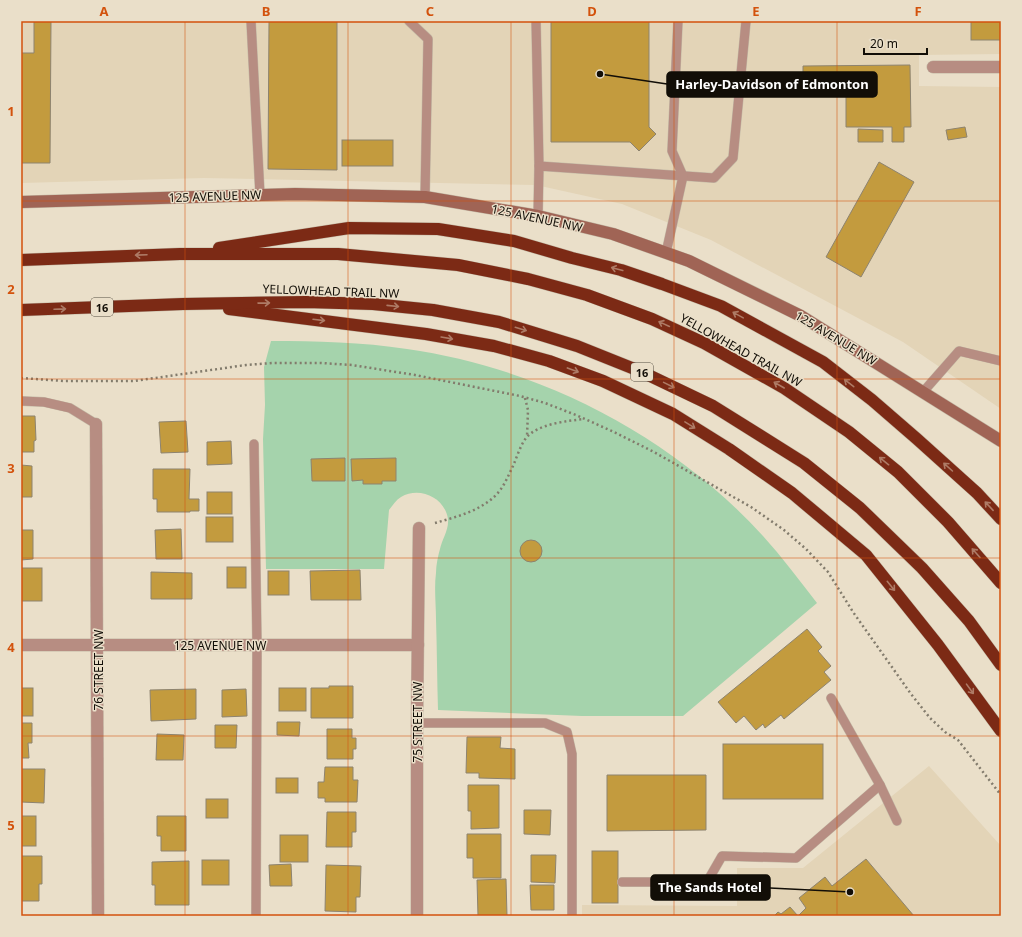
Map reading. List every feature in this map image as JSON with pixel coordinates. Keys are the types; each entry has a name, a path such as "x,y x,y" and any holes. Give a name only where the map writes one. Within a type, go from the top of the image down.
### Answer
{"highway":[{"path":"180,254 349,228 438,229 514,241 572,258 621,270 721,306 823,362 872,400 977,493 1001,519"},
{"name":"YELLOWHEAD TRAIL NW","path":"21,260 180,254 338,254 458,265 535,281 587,295 652,319 704,343 784,388 849,432 903,478 948,522 1001,583"},
{"name":"YELLOWHEAD TRAIL NW","path":"21,310 182,304 306,302 373,304 433,310 498,322 577,346 642,372 713,406 804,463 860,508 922,568 969,621 1001,665"},
{"path":"182,304 426,334 494,346 549,361 603,381 673,414 729,449 792,493 866,555 938,645 1001,731"}],"street":[{"path":"933,67 1001,67"},
{"name":"125 AVENUE NW","path":"21,202 295,194 425,197 538,216 613,234 689,261 801,316 1001,441"},
{"name":"76 STREET NW","path":"96,424 98,916"},
{"name":"75 STREET NW","path":"417,916 419,528"},
{"name":"125 AVENUE NW","path":"21,645 418,645"}],"lane":[{"path":"250,21 260,195"},
{"path":"409,21 428,39 425,197"},
{"path":"536,21 539,166 538,216"},
{"path":"666,253 683,176 672,151 678,21"},
{"path":"539,166 714,178 733,158 746,21"},
{"path":"922,392 958,351 1001,361"},
{"path":"21,401 44,402 70,408 96,424"},
{"path":"254,444 257,646 256,916"},
{"path":"831,698 880,785 897,821"},
{"path":"417,723 545,723 567,732 572,754 572,916"},
{"path":"622,882 707,882 722,856 796,858 880,785"}],"path":[{"path":"21,378 64,381 134,381 246,365 273,363 352,365 376,368 525,398 545,403 585,419 654,452 751,507 784,530 806,549 828,572 853,612 911,694 930,718 945,732 958,740 1001,795"},
{"path":"525,398 528,410 527,437"},
{"path":"419,528 465,514 485,504 496,495 504,485 527,437 534,431 546,426 585,419"}],"shaded area":[{"path":"21,21 1001,21 1001,54 919,55 919,86 1001,87 1001,409 903,342 711,240 622,204 536,185 204,178 21,183"},
{"path":"929,766 1001,846 1001,916 582,916 582,905 737,906 737,868 803,868"}],"green space":[{"path":"271,341 356,343 407,349 457,358 506,372 555,390 601,412 646,438 688,467 727,500 770,544 817,603 683,716 582,716 438,710 435,579 436,567 448,519 442,505 437,500 423,494 408,494 399,498 389,510 384,569 266,569 263,439 265,405 264,367"}],"building":[{"path":"34,21 51,21 50,163 21,163 21,53 34,53"},
{"path":"269,21 337,21 337,170 268,169"},
{"path":"551,21 649,21 649,127 656,134 639,151 630,142 551,142"},
{"path":"971,21 1001,21 1001,40 971,40"},
{"path":"910,65 911,127 904,127 904,142 892,142 892,127 846,127 846,84 826,84 826,87 817,87 817,83 803,83 803,66"},
{"path":"965,127 967,137 948,140 946,130"},
{"path":"858,129 883,130 883,142 858,142"},
{"path":"342,140 393,140 393,166 342,166"},
{"path":"879,162 914,182 861,277 826,257"},
{"path":"21,416 35,416 36,440 34,441 34,452 21,452"},
{"path":"186,421 188,452 161,453 159,422"},
{"path":"231,441 232,464 207,465 207,442"},
{"path":"345,458 345,481 312,481 311,459"},
{"path":"396,458 396,481 382,481 382,484 363,484 363,480 352,481 351,459"},
{"path":"21,465 32,466 32,497 21,497"},
{"path":"153,469 190,469 189,499 199,499 199,511 157,512 157,499 153,499"},
{"path":"207,492 232,492 232,514 207,514"},
{"path":"206,517 233,517 233,542 206,542"},
{"path":"181,529 182,559 156,559 155,530"},
{"path":"21,530 33,530 33,559 21,560"},
{"path":"531,540 539,543 542,551 539,559 531,562 523,559 520,551 523,543"},
{"path":"227,567 246,567 246,588 227,588"},
{"path":"21,568 42,568 42,601 21,601"},
{"path":"360,570 361,600 311,600 310,571"},
{"path":"268,571 289,571 289,595 268,595"},
{"path":"151,572 192,573 192,599 151,599"},
{"path":"807,629 822,647 818,651 831,666 824,672 831,680 784,719 781,715 765,728 763,724 756,730 744,716 736,723 718,702"},
{"path":"329,686 353,686 353,718 311,718 311,688 329,688"},
{"path":"21,688 33,688 33,716 21,716"},
{"path":"279,688 306,688 306,711 279,711"},
{"path":"196,689 196,719 151,721 150,690"},
{"path":"246,689 247,716 222,717 222,690"},
{"path":"277,722 300,722 299,736 277,735"},
{"path":"21,723 32,723 32,743 28,743 29,758 21,758"},
{"path":"215,725 237,725 236,748 215,748"},
{"path":"327,729 352,729 352,738 356,738 356,749 353,749 353,759 327,759"},
{"path":"157,734 184,735 183,760 156,760"},
{"path":"467,737 501,737 500,748 515,749 515,779 479,778 479,773 466,773"},
{"path":"723,744 823,744 823,799 723,799"},
{"path":"325,767 353,767 353,780 358,780 357,802 325,802 325,798 318,798 318,782 324,782"},
{"path":"21,769 45,769 44,803 21,802"},
{"path":"607,775 706,775 706,830 607,831"},
{"path":"276,778 298,778 298,793 276,793"},
{"path":"468,785 499,785 499,828 471,829 471,811 468,811"},
{"path":"206,799 228,799 228,818 206,818"},
{"path":"524,810 551,810 550,835 524,834"},
{"path":"327,812 356,812 356,832 352,832 352,847 326,847"},
{"path":"21,816 36,816 36,846 21,846"},
{"path":"157,816 186,816 186,851 161,851 161,836 157,836"},
{"path":"467,834 501,834 501,878 473,878 473,858 467,858"},
{"path":"280,835 308,835 308,862 280,862"},
{"path":"592,851 618,851 618,903 592,903"},
{"path":"531,855 556,855 555,883 531,882"},
{"path":"21,856 42,856 42,884 39,884 39,901 21,901"},
{"path":"866,859 914,916 798,916 806,908 799,898 825,877 832,886"},
{"path":"202,860 229,860 229,885 202,885"},
{"path":"189,861 189,905 155,905 155,885 152,885 152,862"},
{"path":"291,864 292,886 270,886 269,865"},
{"path":"326,865 361,866 360,897 356,897 356,912 325,911"},
{"path":"506,879 507,916 478,916 477,880"},
{"path":"530,885 554,885 554,910 531,910"},
{"path":"790,907 798,916 774,916 778,912 781,914"}],"place":[{"name":"Harley-Davidson of Edmonton","path":"600,74"},
{"name":"The Sands Hotel","path":"850,892"}]}
